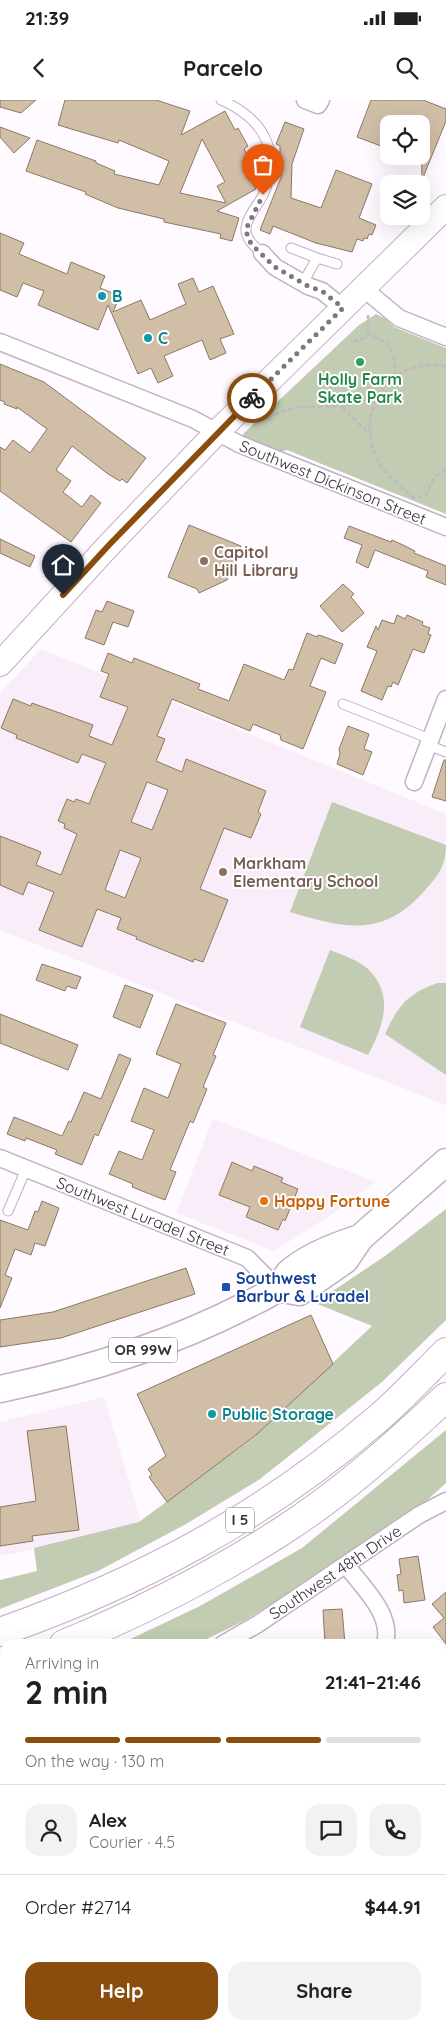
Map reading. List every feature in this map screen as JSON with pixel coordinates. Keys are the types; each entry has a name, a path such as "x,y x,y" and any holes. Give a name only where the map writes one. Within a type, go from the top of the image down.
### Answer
{"highway":[{"name":"I 5","path":"0,1632 61,1610 126,1582 187,1552 262,1507 375,1421 446,1352"},
{"name":"I 5","path":"75,1639 162,1601 280,1532 318,1506 399,1441 446,1397"}],"main road":[{"path":"0,664 109,545 217,432 446,207"},
{"path":"278,1288 299,1292 345,1260 360,1238 446,1162"},
{"name":"OR 99W","path":"0,1389 73,1373 136,1353 220,1318 278,1288"}],"street":[{"path":"262,253 275,267 303,283 322,291 343,308"},
{"path":"363,288 399,318 446,337"},
{"name":"Southwest Dickinson Street","path":"0,342 193,419 239,444 446,527"},
{"path":"414,782 446,700"},
{"name":"Southwest Luradel Street","path":"0,1158 247,1258 278,1288"},
{"name":"Southwest 48th Drive","path":"232,1639 346,1566 419,1515 446,1501"},
{"path":"346,1566 384,1615 387,1628 386,1639"}],"lane":[{"path":"221,100 248,115 261,130 269,150 269,179 246,229 248,239 262,253"},
{"path":"291,248 337,264"},
{"path":"303,283 317,258"},
{"path":"342,704 429,742 446,752"},
{"path":"8,1211 26,1168"}],"path":[{"path":"353,342 364,338 368,334 368,315"},
{"path":"368,334 387,342 394,357 395,375"},
{"path":"446,366 418,366 395,375 379,393 370,418 369,434 381,467 414,498 426,495 434,478 446,468"},
{"path":"268,419 303,406 342,406 379,393"},
{"path":"342,406 369,434"}],"shaded area":[{"name":"Markham Elementary School","path":"41,649 446,814 446,1105 0,930 0,693"},
{"path":"213,1119 376,1182 326,1218 274,1251 176,1213"},
{"path":"104,1397 143,1528 0,1556 0,1422"}],"green space":[{"path":"376,314 386,319 394,327 446,348 446,514 287,450 280,452 243,438 243,434 359,325"},
{"path":"332,802 446,845 443,864 435,879 410,905 395,916 363,925 347,925 290,912"},
{"path":"330,950 350,958 368,969 382,989 384,1011 382,1022 368,1055 300,1027"},
{"path":"438,983 446,983 446,1075 385,1034 400,1008 411,996"},
{"path":"446,1209 446,1320 382,1382 260,1479 186,1524 98,1571 0,1609 0,1580 37,1571 34,1548 139,1522 254,1437 372,1326 315,1303 385,1256"},
{"path":"446,1430 446,1483 424,1503 304,1584 244,1621 206,1639 131,1639 200,1606 302,1548"}],"building":[{"path":"0,100 36,100 21,113 0,107"},
{"path":"65,100 156,100 190,111 181,135 225,111 235,130 238,128 248,146 244,149 254,167 246,171 256,189 217,211 239,218 232,241 220,238 221,234 164,222 164,219 118,208 85,194 86,192 26,171 37,140 96,161 96,163 115,171 114,174 159,185 169,161 119,140 118,143 58,125","holes":["202,139 225,182 217,186 226,203 180,193"]},
{"path":"371,100 423,100 446,109 446,121 430,160 430,115 380,115 380,146 357,137"},
{"path":"285,122 304,129 292,164 291,198 321,208 336,170 372,184 359,218 376,225 372,235 369,234 367,239 364,238 363,241 357,239 352,252 316,243 273,226 270,234 260,230 282,175 280,176 280,146 276,144"},
{"path":"0,127 30,138 14,153 0,137"},
{"path":"422,165 428,165 424,175 422,175"},
{"path":"0,233 24,243 19,254 67,274 71,262 105,276 100,288 120,296 113,312 141,300 150,320 186,304 178,284 193,278 199,292 213,286 234,334 220,339 226,353 210,360 202,340 164,356 173,376 158,383 151,368 138,374 108,305 98,330 38,305 44,291 23,283 17,297 0,290"},
{"path":"0,364 44,382 146,458 127,483 108,474 72,446 56,470 71,481 63,492 82,507 91,495 101,503 71,542 0,491 0,447 5,450 13,440 30,453 47,429 17,407 17,409 4,404 5,402 0,400"},
{"name":"Capitol Hill Library","path":"189,525 241,546 227,580 199,593 197,589 168,577"},
{"path":"349,526 391,542 392,540 415,551 414,553 446,566 446,585 426,577 428,571 375,550 368,568 356,562 362,545 344,538"},
{"path":"0,539 35,556 30,567 0,553"},
{"path":"343,584 354,594 351,597 364,613 342,632 320,606"},
{"path":"107,601 134,611 128,627 113,622 104,645 85,638 96,610 102,612"},
{"path":"397,615 405,619 407,615 423,622 422,625 430,628 428,634 431,635 424,653 413,649 398,685 393,682 391,687 388,686 382,700 361,691 377,651 367,647 376,626 378,630 382,620 394,624"},
{"path":"307,633 317,637 318,635 322,636 343,644 335,664 321,658 310,686 326,692 303,749 281,740 280,735 253,724 250,731 172,699 157,736 165,739 156,761 182,772 186,759 266,791 258,812 261,814 251,838 224,828 200,889 228,900 203,962 194,959 193,962 136,939 137,937 117,929 121,918 97,909 82,947 39,930 54,892 28,882 23,895 0,885 0,836 41,852 36,865 61,875 77,834 64,828 65,824 58,821 67,799 74,802 76,799 89,804 106,763 82,754 78,763 16,738 17,735 1,728 13,699 31,706 32,703 93,725 89,736 112,745 128,707 100,697 109,674 101,671 108,653 132,663 134,658 200,684 198,689 229,701 244,664 284,680 289,669 293,670","holes":["147,782 168,790 152,830 131,822","120,850 141,858 125,898 105,890"]},
{"path":"348,726 369,734 364,749 372,752 363,775 337,764 340,754 339,749"},
{"path":"444,760 446,760 446,801 432,797"},
{"path":"42,964 81,977 76,989 67,986 65,991 36,980"},
{"path":"125,985 153,995 140,1028 113,1017"},
{"path":"176,1004 226,1023 213,1055 216,1056 203,1087 207,1089 193,1123 190,1121 170,1170 176,1172 165,1200 132,1187 133,1184 109,1174 119,1151 142,1160 154,1130 131,1121 144,1088 168,1098 181,1064 156,1054"},
{"path":"0,1014 78,1045 68,1070 0,1043"},
{"path":"119,1054 131,1059 98,1136 95,1134 82,1165 55,1154 57,1150 26,1138 25,1141 7,1134 14,1117 62,1136 69,1121 71,1122 84,1092 101,1099"},
{"name":"Happy Fortune","path":"232,1162 252,1171 254,1166 283,1178 281,1182 298,1189 285,1221 283,1219 278,1230 246,1217 250,1207 219,1195"},
{"path":"42,1201 59,1208 45,1246 35,1243 31,1255 15,1249 5,1275 12,1278 0,1308 0,1220 28,1230 35,1211 38,1212"},
{"path":"186,1268 195,1294 61,1338 0,1347 0,1320 53,1312"},
{"name":"Public Storage","path":"311,1315 333,1364 257,1434 167,1502 149,1477 152,1475 148,1469 166,1456 137,1394"},
{"path":"66,1426 79,1530 32,1536 33,1541 0,1546 0,1507 36,1501 27,1431"},
{"path":"418,1556 425,1600 404,1603 403,1590 399,1591 397,1575 401,1574 399,1559"},
{"path":"446,1592 446,1639 442,1639 433,1627 444,1618 432,1604"},
{"path":"342,1609 345,1639 325,1639 323,1610"}],"way so far":[{"path":"252,398 343,308 327,294 308,286 275,267 248,239 246,229 249,220 263,195"}],"place":[{"name":"B","path":"102,296"},
{"name":"C","path":"148,338"},
{"name":"Holly Farm Skate Park","path":"360,362"},
{"name":"Capitol Hill Library","path":"204,561"},
{"name":"Markham Elementary School","path":"223,872"},
{"name":"Happy Fortune","path":"264,1201"},
{"name":"Southwest Barbur & Luradel","path":"226,1287"},
{"name":"Public Storage","path":"212,1414"}],"route":[{"path":"63,595 217,432 252,398"}]}
